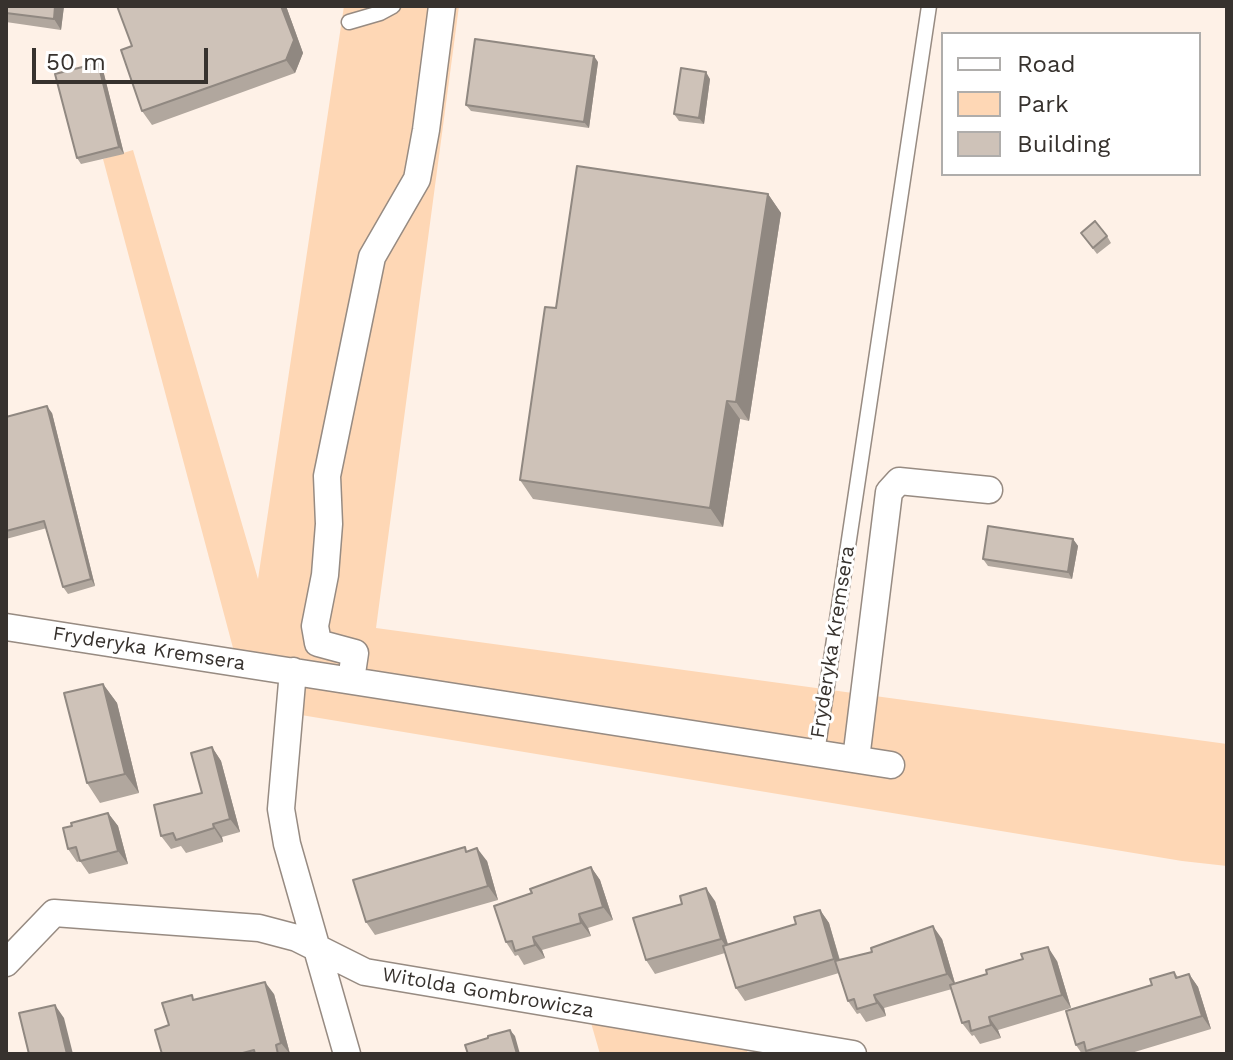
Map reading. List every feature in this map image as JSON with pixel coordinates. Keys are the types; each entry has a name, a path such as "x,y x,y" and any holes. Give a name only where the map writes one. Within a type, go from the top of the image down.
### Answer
{"street":[{"path":"351,680 355,653 318,643 315,626 325,575 329,524 327,476 372,257 417,179 442,6"},
{"path":"856,759 889,492 899,481 989,490"},
{"name":"Fryderyka Kremsera","path":"6,627 817,753"},
{"path":"293,671 281,809 287,844 347,1054"},
{"path":"817,753 891,765"},
{"name":"Witolda Gombrowicza","path":"6,963 54,913 259,928 297,938 365,972 745,1045 853,1054"}],"lane":[{"path":"349,22 393,6"},
{"name":"Fryderyka Kremsera","path":"817,753 929,6"}],"green space":[{"path":"344,6 459,6 376,628 1227,744 1227,866 289,713 292,671 237,663 103,159 133,150 258,579"},
{"path":"587,1009 743,1035 748,1054 600,1054"}],"building":[{"path":"6,6 55,6 54,19 6,13"},
{"path":"117,6 281,6 294,40 286,60 142,111 121,50 132,46"},
{"path":"475,39 594,56 584,122 466,105"},
{"path":"98,63 119,147 77,158 55,74"},
{"path":"681,68 706,72 699,118 674,114"},
{"path":"577,166 768,194 736,402 727,401 710,508 520,480 545,307 556,308"},
{"path":"1095,221 1107,236 1093,248 1081,233"},
{"path":"47,406 91,579 63,587 44,521 6,531 6,417"},
{"path":"988,526 1073,539 1068,572 983,559"},
{"path":"103,684 125,774 87,783 64,693"},
{"path":"212,747 230,819 213,824 214,828 176,840 173,833 161,836 154,805 202,793 191,753"},
{"path":"108,813 118,851 80,861 76,847 68,849 63,828"},
{"path":"465,847 466,852 477,848 488,886 366,922 353,880"},
{"path":"591,867 603,907 579,914 581,923 533,937 535,945 515,951 512,941 506,942 494,906"},
{"path":"706,888 721,939 646,960 633,918 682,904 680,896"},
{"path":"820,910 834,959 736,988 723,946 796,924 794,917"},
{"path":"933,926 947,974 874,995 877,1003 857,1009 854,999 848,1001 835,961 872,952 871,948"},
{"path":"1048,947 1062,995 989,1017 991,1025 971,1031 969,1021 962,1023 950,985 1023,959 1021,954"},
{"path":"1174,972 1176,978 1189,974 1202,1016 1086,1051 1084,1042 1076,1045 1066,1011 1152,985 1150,979"},
{"path":"265,982 281,1043 276,1045 278,1054 255,1054 254,1050 239,1054 162,1054 155,1030 169,1025 162,1003 192,995 193,1000"},
{"path":"55,1005 67,1054 29,1054 19,1013"},
{"path":"510,1030 517,1054 468,1054 465,1045"}]}
